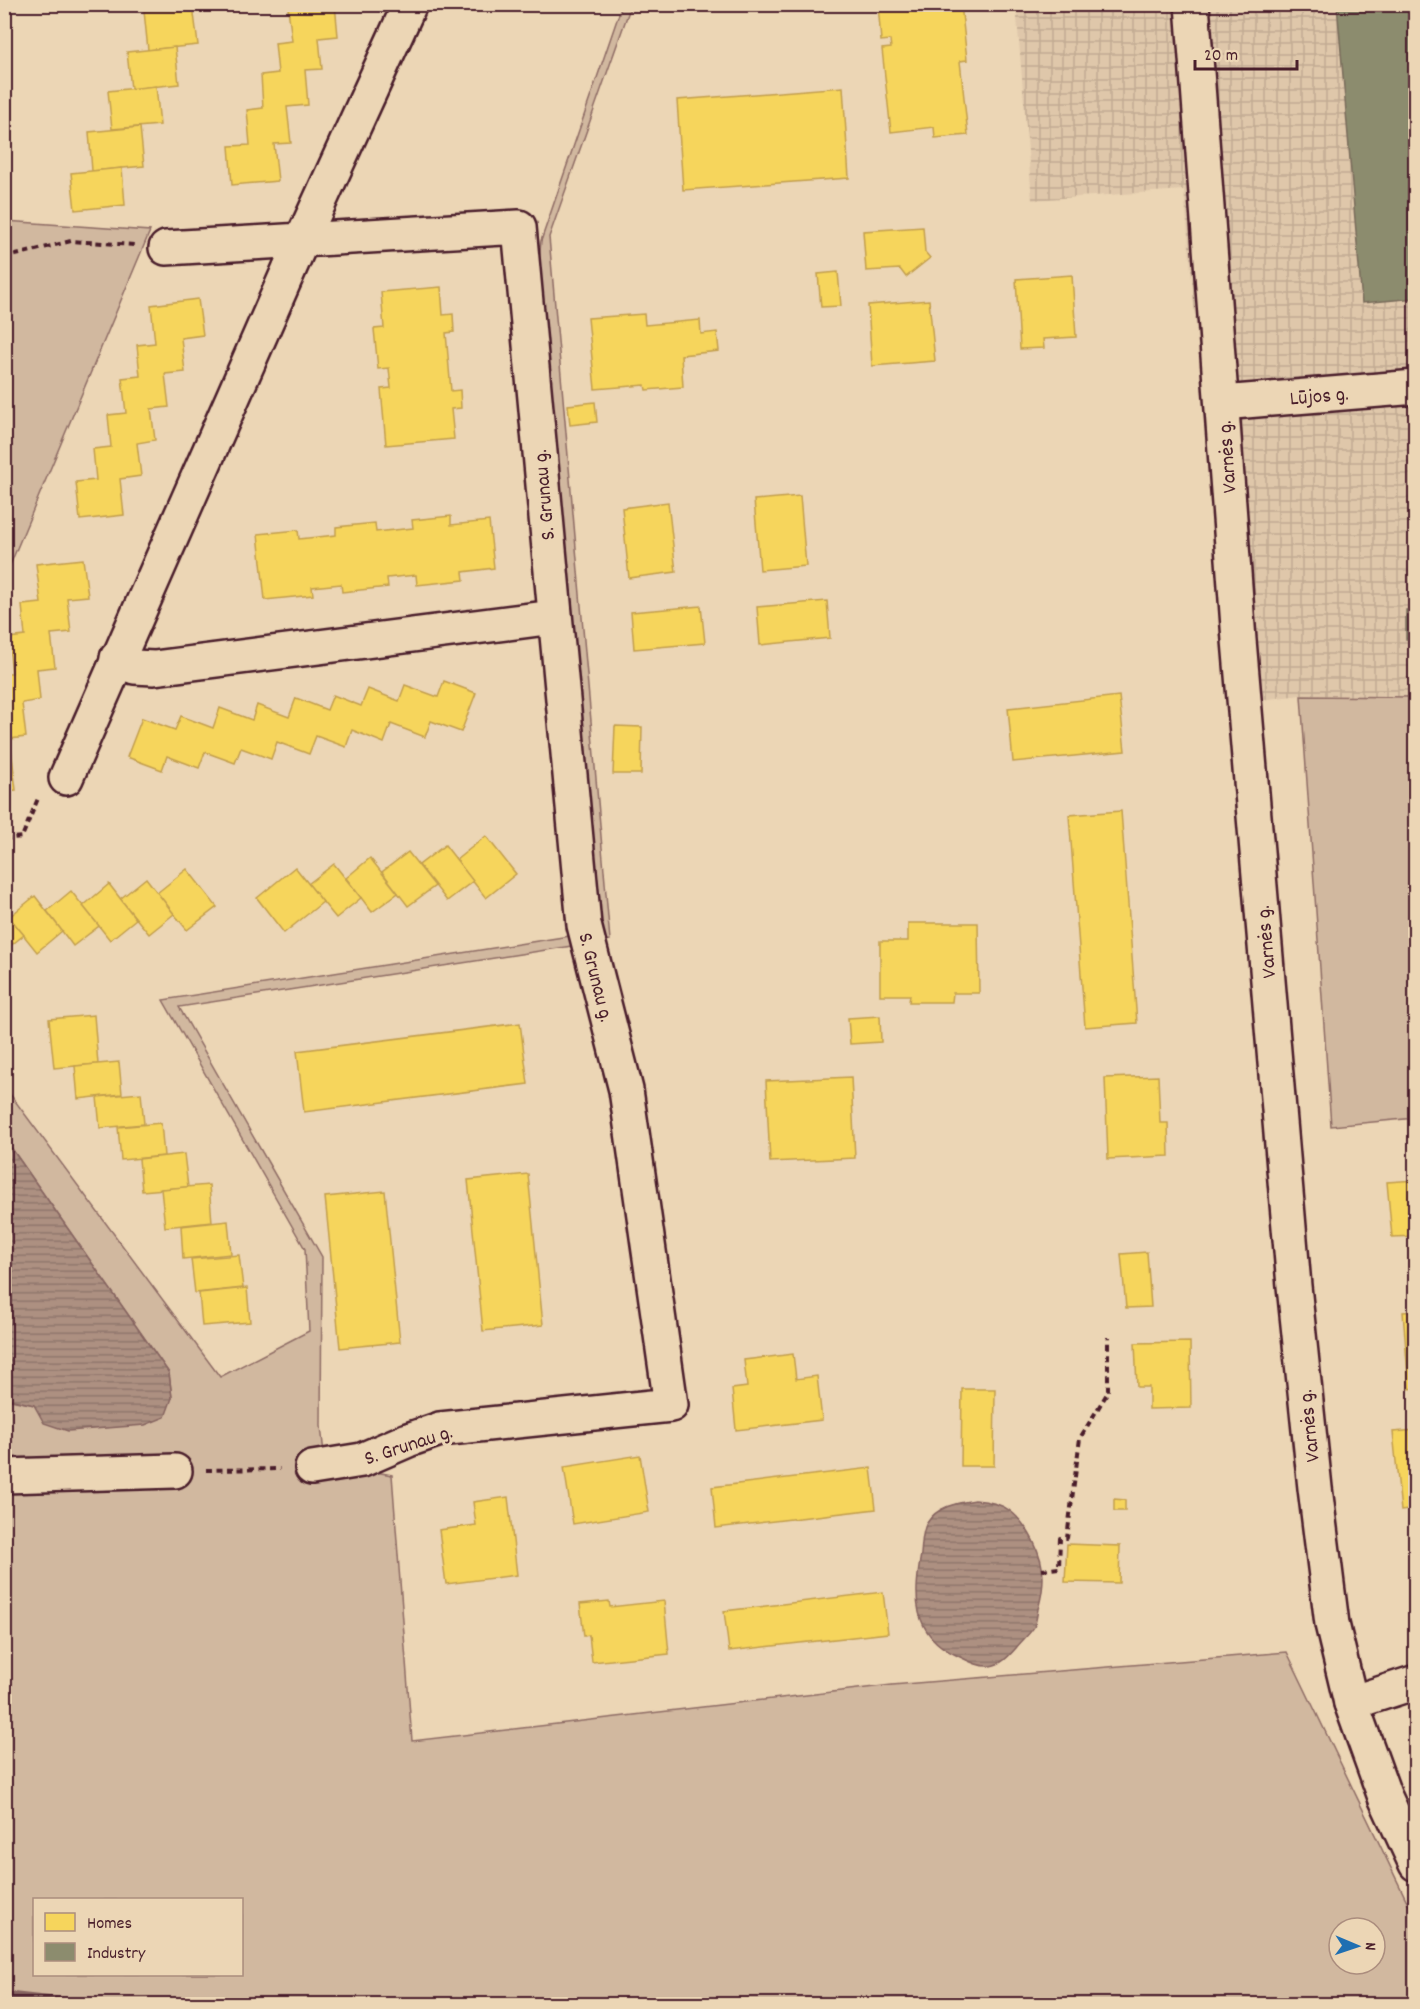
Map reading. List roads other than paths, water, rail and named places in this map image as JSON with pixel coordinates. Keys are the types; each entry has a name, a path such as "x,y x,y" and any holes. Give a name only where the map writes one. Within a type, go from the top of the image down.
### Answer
{"street":[{"path":"66,777 302,240 410,4"},
{"name":"Varnės g.","path":"1192,4 1239,640 1302,1376 1332,1624 1351,1703 1385,1797 1416,1864"},
{"name":"S. Grunau g.","path":"166,248 519,227 584,925 626,1090 671,1405 440,1429 362,1460 312,1468"},
{"name":"Lūjos g.","path":"1222,403 1416,387"},
{"path":"117,658 134,667 154,668 554,617"},
{"path":"4,1476 175,1471"},
{"path":"1351,1703 1416,1682"}],"waterway":[{"path":"4,1996 75,2004"}]}
